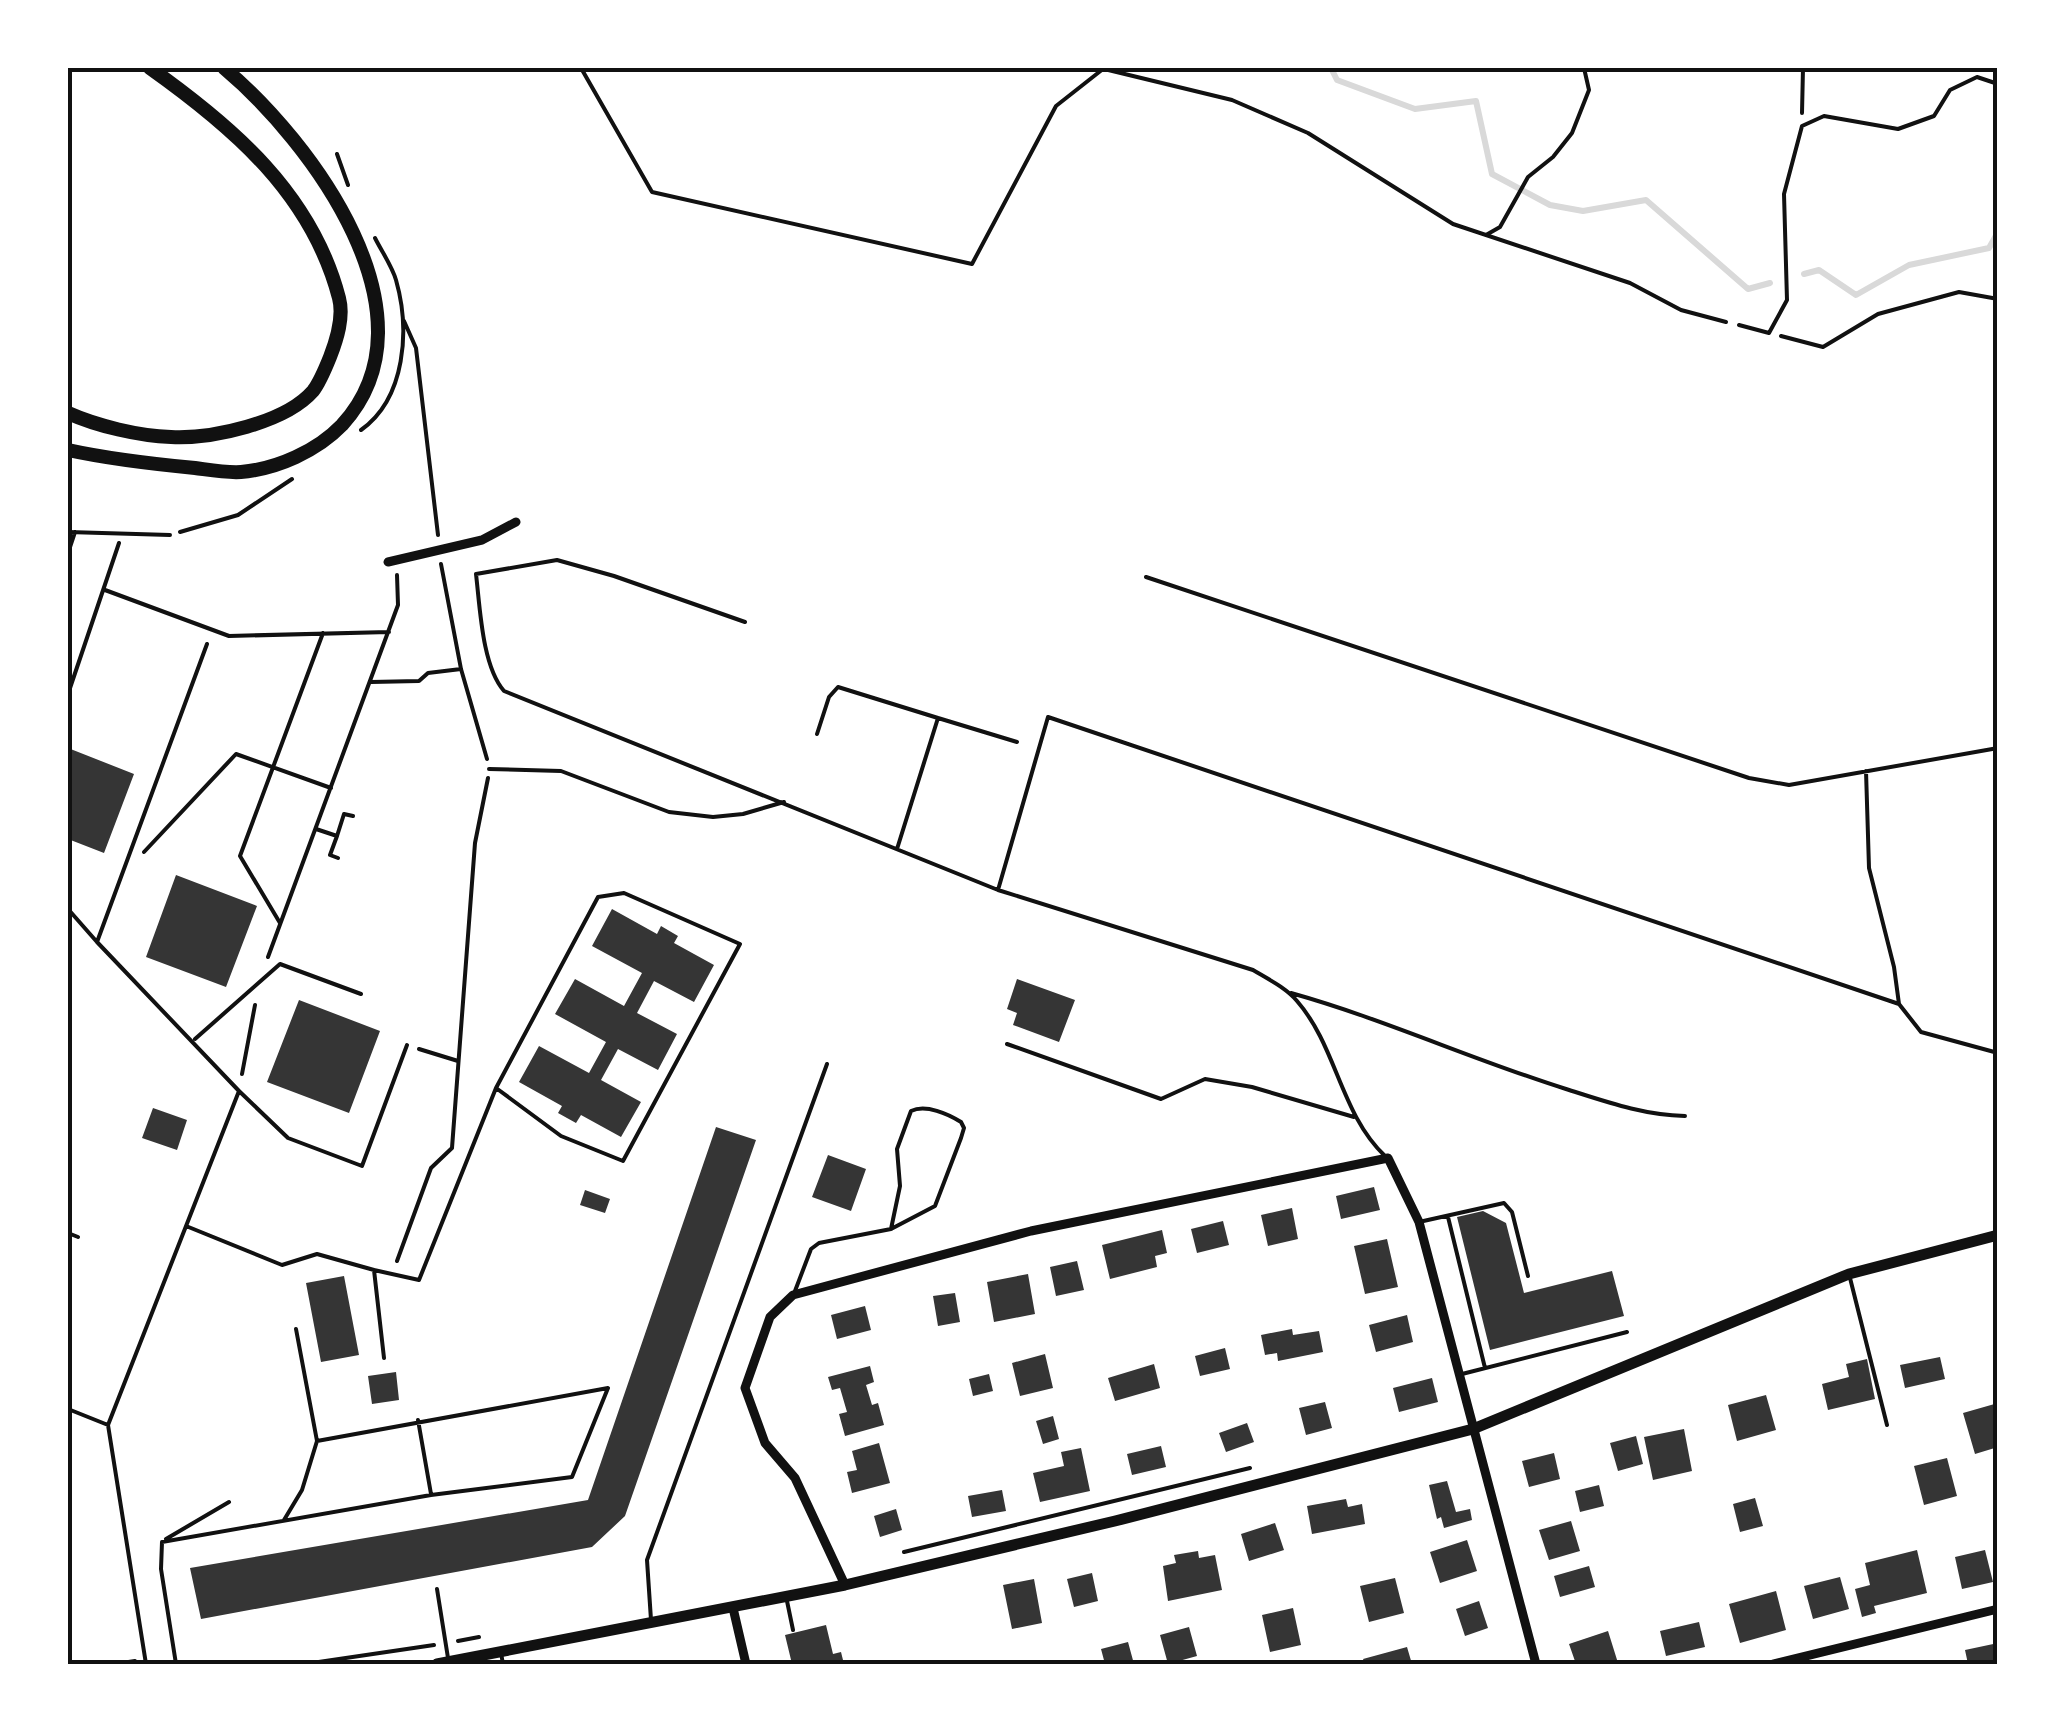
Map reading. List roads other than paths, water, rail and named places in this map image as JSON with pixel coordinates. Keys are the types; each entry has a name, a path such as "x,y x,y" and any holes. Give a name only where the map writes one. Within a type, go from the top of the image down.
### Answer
{"main road":[{"path":"68,414 172,438 228,432 278,416 313,391 339,334 340,302 323,251 303,212 233,130 150,68"},
{"path":"68,450 238,472 276,464 330,437 365,395 376,359 380,324 370,278 334,193 283,123 224,68"}],"street":[{"path":"392,562 482,540 516,522"},
{"path":"845,1584 795,1478 766,1444 745,1388 770,1316 794,1295 1031,1232 1388,1158 1419,1222 1536,1664"},
{"path":"443,1663 502,1658 845,1584 1115,1521 1473,1429 1849,1274 1998,1234"},
{"path":"733,1608 746,1664"},
{"path":"1773,1664 1998,1609"}],"lane":[{"path":"1739,326 1769,333 1787,300 1784,194 1802,126 1824,116 1898,130 1934,116 1950,90 1977,77 1998,84"},
{"path":"68,532 170,535"},
{"path":"68,553 75,532"},
{"path":"744,622 557,560 476,574 483,632 498,684 504,691 998,890 1253,970 1286,991 1325,1046 1354,1117 1370,1142 1388,1158"},
{"path":"1146,577 1750,778 1789,785 1998,748"},
{"path":"97,942 207,644"},
{"path":"817,734 828,697 838,687 1017,742"},
{"path":"998,890 1048,717 1899,1004"},
{"path":"897,848 938,718"},
{"path":"490,770 561,771 669,812 713,817 743,814 784,802"},
{"path":"1866,771 1869,868 1894,967 1899,1004 1920,1032 1998,1053"},
{"path":"186,1226 282,1265 317,1254 419,1280 496,1088 598,897 624,894 740,944 624,1161 561,1136 496,1088"},
{"path":"68,909 288,1138 362,1166 407,1045"},
{"path":"194,1040 280,964 361,994"},
{"path":"1286,991 1336,1006 1494,1067 1650,1116 1686,1116"},
{"path":"1008,1044 1160,1099 1205,1079 1354,1117"},
{"path":"651,1625 647,1560 827,1064"},
{"path":"146,1664 108,1425 240,1091"},
{"path":"794,1295 811,1250 819,1243 892,1229 935,1206 962,1138 961,1122 928,1108 912,1110 897,1149 900,1186 892,1229"},
{"path":"1419,1222 1498,1203 1510,1206 1528,1276"},
{"path":"1448,1215 1486,1368"},
{"path":"68,1233 78,1236"},
{"path":"374,1270 384,1358"},
{"path":"1849,1274 1887,1424"},
{"path":"284,1520 302,1490 316,1440 296,1328"},
{"path":"1459,1375 1627,1332"},
{"path":"162,1542 431,1495 572,1477 608,1388 316,1440"},
{"path":"70,1411 108,1425"},
{"path":"418,1420 431,1495"},
{"path":"162,1542 229,1502"},
{"path":"162,1542 161,1569 176,1664"},
{"path":"437,1588 443,1663"},
{"path":"786,1597 794,1630"}],"waterway":[{"path":"1331,68 1337,80 1415,109 1476,101 1492,174 1550,205 1583,211 1646,200 1748,289 1770,283"},
{"path":"1804,274 1819,270 1856,295 1909,265 1989,248 1998,232"}]}
